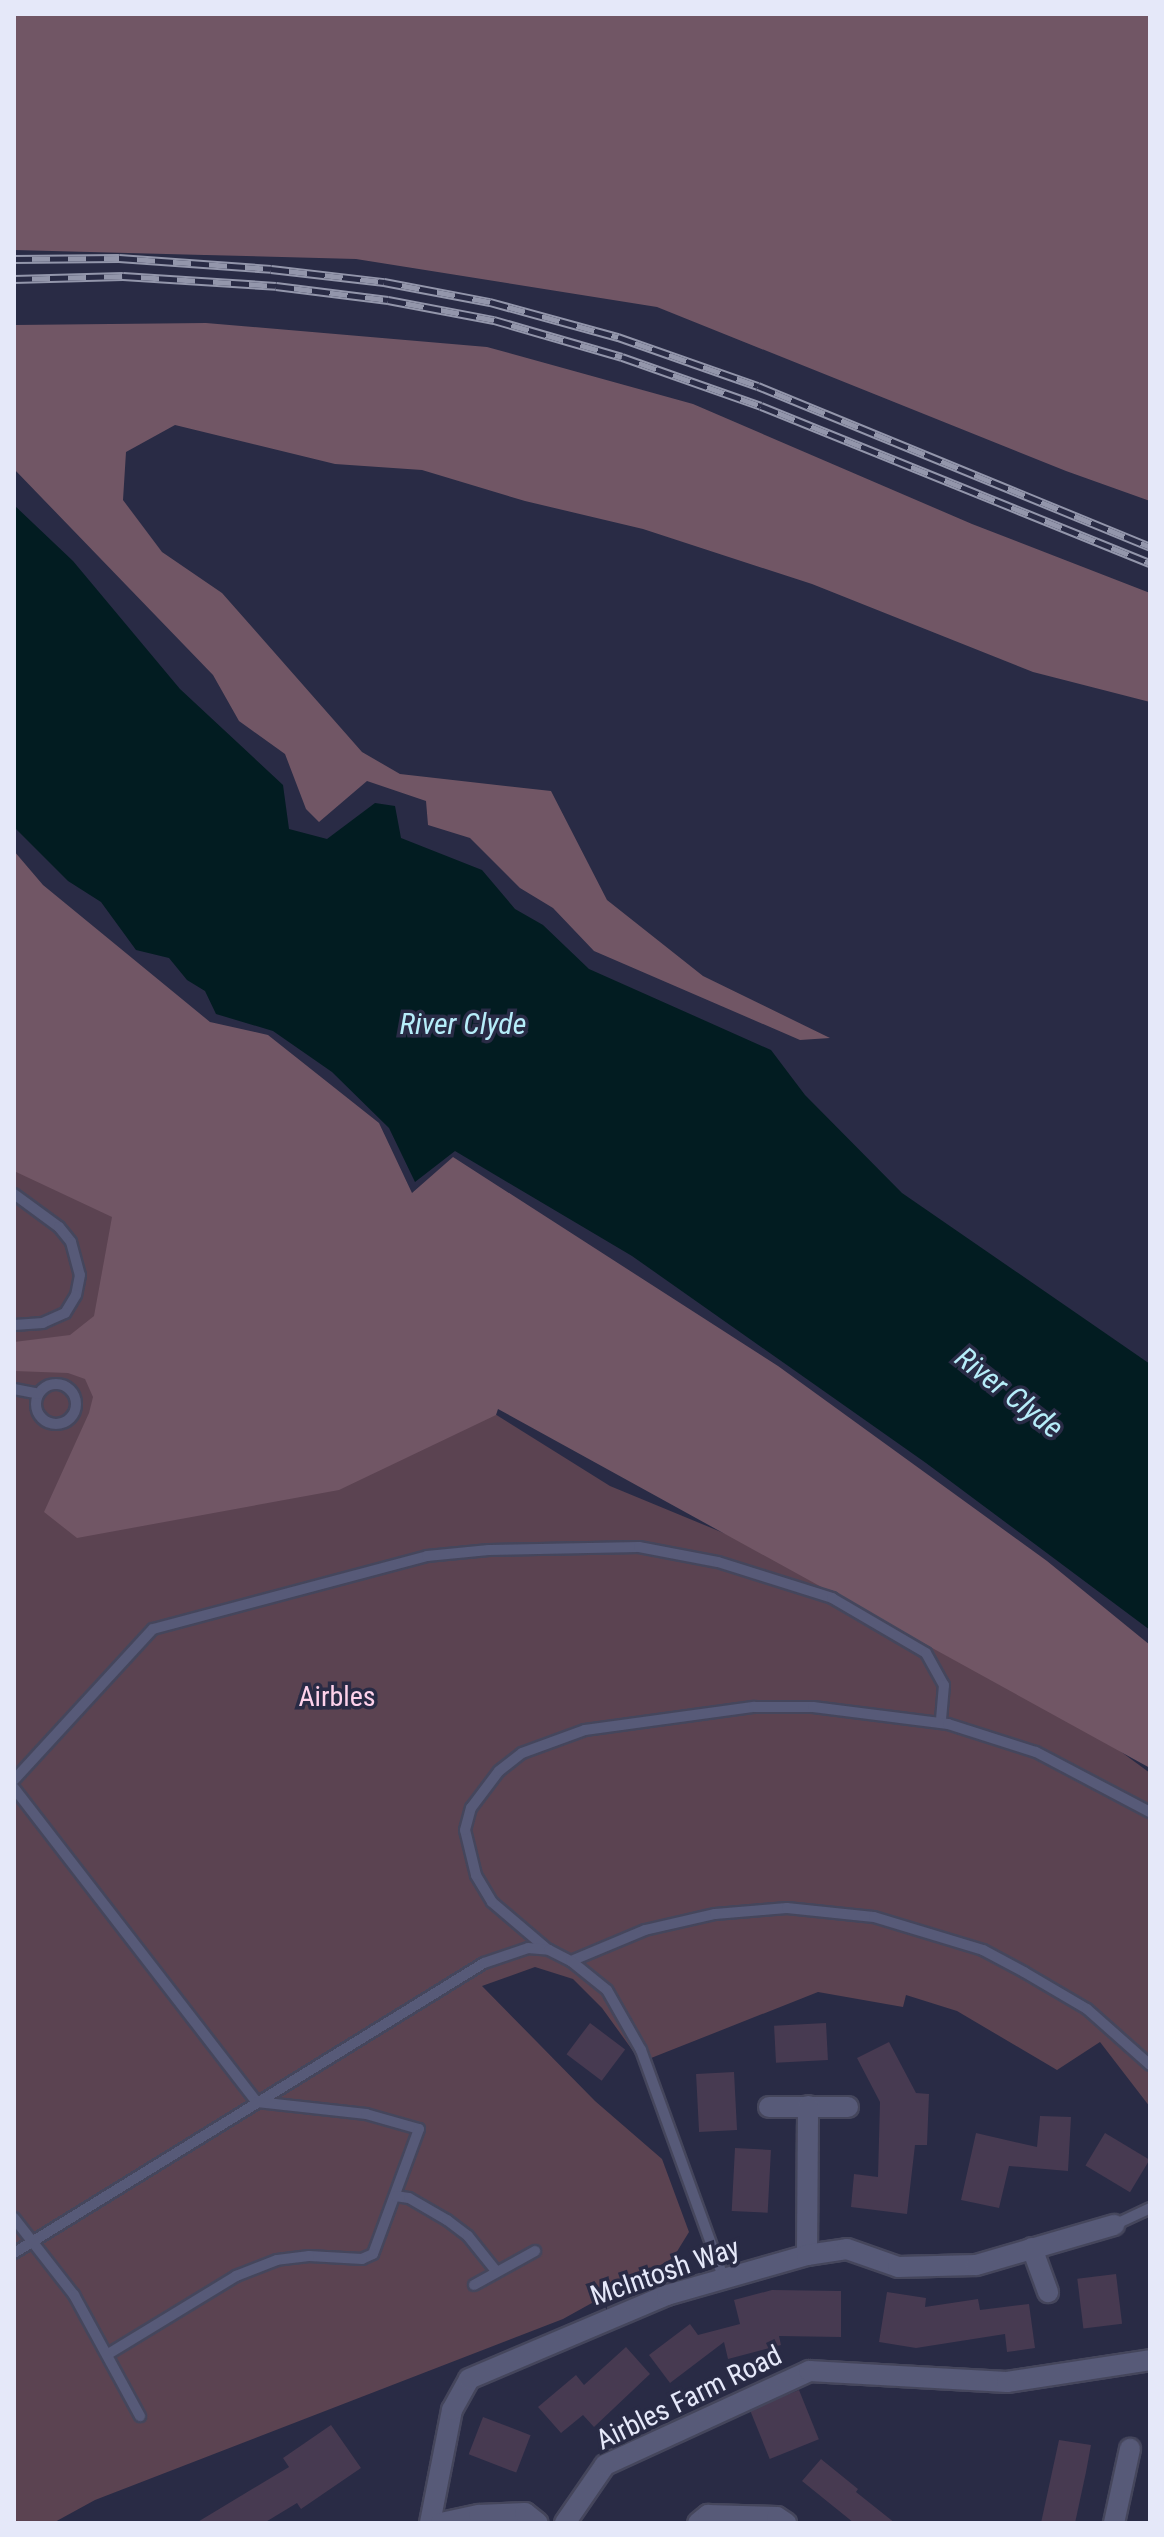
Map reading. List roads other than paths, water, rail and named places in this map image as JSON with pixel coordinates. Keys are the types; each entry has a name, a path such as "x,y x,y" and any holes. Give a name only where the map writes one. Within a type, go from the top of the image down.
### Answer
{"street":[{"path":"807,2255 808,2106"},
{"path":"769,2107 848,2107"},
{"name":"McIntosh Way","path":"430,2523 452,2410 469,2379 667,2295 807,2255 847,2249 898,2267 976,2265 1114,2225"},
{"path":"1032,2248 1048,2292"},
{"name":"Airbles Farm Road","path":"565,2523 605,2465 809,2371 1007,2382 1150,2360"},
{"path":"1114,2523 1130,2449"},
{"path":"441,2523 479,2515 525,2513 538,2523"},
{"path":"698,2523 708,2515 777,2517 786,2523"}],"lane":[{"path":"14,1194 59,1227 77,1258 80,1275 76,1295 65,1313 43,1323 14,1325"},
{"path":"14,1389 39,1394"},
{"path":"14,1780 153,1629 427,1556 489,1550 639,1547 718,1562 832,1598 926,1653 944,1685 941,1723"},
{"path":"724,2279 641,2050 607,1990 571,1961 549,1950 492,1902 476,1875 467,1851 465,1830 471,1808 499,1771 522,1753 585,1730 754,1707 813,1707 941,1723 981,1732 1036,1752 1150,1812"},
{"path":"14,1788 257,2102 366,2114 419,2129 373,2254 362,2259 309,2256 263,2266 236,2276 108,2354"},
{"path":"571,1961 645,1930 715,1914 787,1908 874,1917 943,1935 1010,1964 1087,2009 1150,2065"},
{"path":"14,2253 484,1963 528,1948 549,1950"},
{"path":"395,2196 409,2198 447,2220 468,2236 496,2271"},
{"name":"McIntosh Way","path":"1114,2225 1150,2208"},
{"path":"14,2218 74,2295 140,2416"},
{"path":"474,2285 535,2251"}],"water":[{"name":"River Clyde","path":"14,505 73,561 180,689 283,785 289,829 327,839 375,803 395,806 401,838 482,870 515,909 543,925 589,969 771,1050 805,1095 902,1193 1150,1364 1150,1630 926,1463 632,1256 455,1151 415,1182 389,1128 332,1072 273,1031 216,1014 205,991 187,980 169,958 136,950 101,902 68,881 14,827"}],"railway":[{"path":"14,259 119,258 271,269 384,282 490,302 618,337 758,386 1150,547"},
{"path":"14,279 123,276 276,286 388,300 494,320 622,357 761,406 1150,563"}],"park label":[{"name":"Airbles","path":"337,1697"}]}
